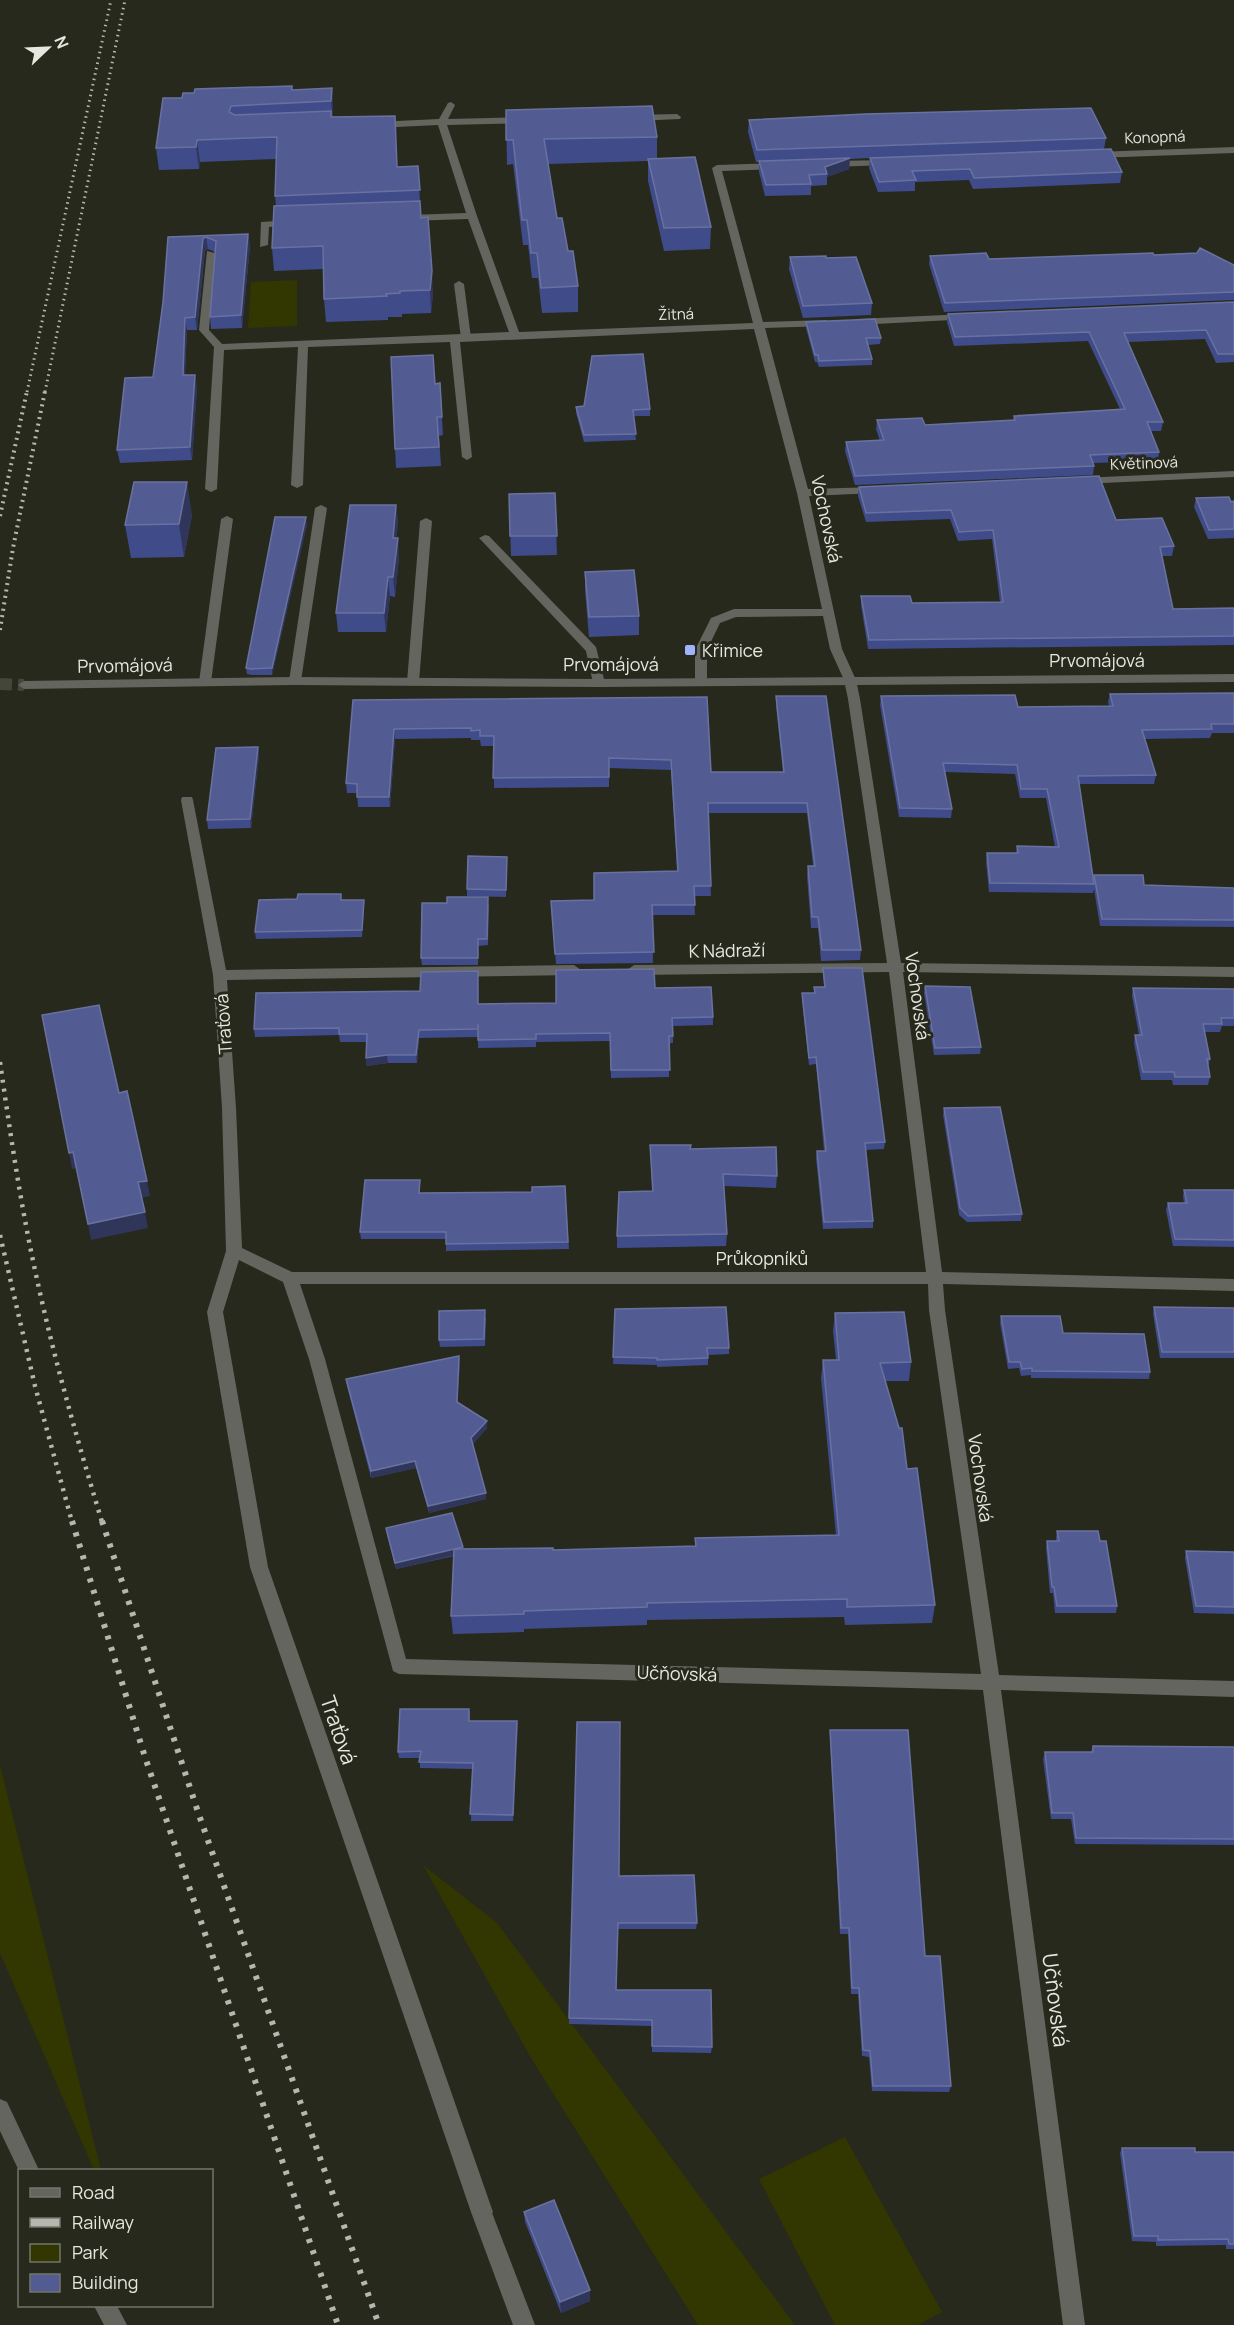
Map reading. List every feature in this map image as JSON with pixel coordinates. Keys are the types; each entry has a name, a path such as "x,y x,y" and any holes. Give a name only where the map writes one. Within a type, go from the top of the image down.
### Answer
{"street":[{"path":"451,105 442,122 472,216 515,335"},
{"path":"630,118 677,117"},
{"path":"362,126 536,120"},
{"name":"Konopná","path":"1078,155 1234,150"},
{"path":"816,164 899,161"},
{"name":"Vochovská","path":"792,165 717,168 803,493 836,649 850,680 895,967 935,1278 937,1310 990,1682"},
{"path":"393,219 472,216"},
{"path":"263,245 264,224 299,222"},
{"path":"210,253 204,330 219,346 212,489"},
{"path":"459,284 467,457"},
{"path":"850,322 978,316"},
{"name":"Žitná","path":"219,346 461,339 838,322"},
{"path":"297,485 303,345"},
{"name":"Květinová","path":"1067,481 1234,474"},
{"path":"803,493 888,489"},
{"path":"295,681 321,508"},
{"path":"205,682 227,519"},
{"path":"413,682 426,521"},
{"path":"485,538 591,650 599,682"},
{"path":"701,681 701,650 715,621 734,613 827,612"},
{"name":"Prvomájová","path":"24,685 295,681 599,682 1234,678"},
{"name":"Traťová","path":"187,800 220,975 229,1108 234,1251 215,1312 259,1567 482,2212 524,2325"},
{"name":"K Nádraží","path":"616,970 895,967 1234,972"},
{"path":"220,975 592,970"},
{"path":"234,1251 290,1278"},
{"name":"Průkopníků","path":"290,1278 935,1278 1234,1285"},
{"name":"Učňovská","path":"290,1278 317,1359 399,1666 1234,1689"},
{"name":"Učňovská","path":"990,1682 1074,2325"},
{"path":"0,2109 29,2169"},
{"path":"106,2307 116,2325"}],"green space":[{"path":"297,280 297,326 248,328 251,282"},
{"path":"0,1765 101,2169 94,2169 0,1953"},
{"path":"423,1865 497,1923 795,2325 698,2325 531,2058"},
{"path":"845,2137 942,2312 918,2325 835,2325 759,2179"}],"building":[{"path":"292,86 292,90 332,88 331,101 231,106 229,112 235,115 331,111 331,117 395,116 397,167 418,166 420,190 275,196 277,137 197,140 196,147 156,148 163,98 182,98 183,93 194,93 195,89"},
{"path":"652,106 657,137 544,139 557,218 562,218 568,251 573,251 578,286 541,288 537,253 531,253 527,220 522,220 513,140 506,140 506,110"},
{"path":"1091,108 1106,138 757,150 749,120 865,114"},
{"path":"1111,149 1122,172 974,178 970,169 912,171 916,180 879,182 870,158"},
{"path":"695,157 711,227 664,228 648,159"},
{"path":"850,158 825,167 827,174 809,175 811,184 766,185 759,161"},
{"path":"420,201 421,218 428,217 432,271 430,290 400,291 400,293 386,294 387,296 324,299 323,246 272,248 274,206"},
{"path":"248,234 241,315 210,317 216,241 206,237 203,239 195,317 185,318 183,375 195,375 190,447 117,450 125,378 153,377 163,302 168,237"},
{"path":"1200,248 1234,265 1234,292 945,303 930,256 986,253 989,259 1153,253 1154,255 1197,253"},
{"path":"826,256 826,258 856,257 872,303 803,306 790,257"},
{"path":"1234,302 1234,354 1218,354 1206,330 1124,333 1163,422 1147,422 1159,452 1090,455 1094,466 855,476 846,442 884,440 877,420 922,418 925,425 1015,420 1014,416 1125,409 1089,332 955,337 948,314"},
{"path":"875,319 881,338 866,338 872,359 819,361 818,355 815,355 806,322"},
{"path":"643,354 650,409 633,410 636,434 584,435 576,407 584,406 592,356"},
{"path":"433,355 435,384 440,383 442,417 437,417 439,447 395,449 391,357"},
{"path":"1099,476 1116,520 1162,518 1174,546 1160,547 1173,609 1234,608 1234,636 869,640 861,596 910,596 912,603 1003,602 993,530 959,532 951,510 866,513 859,487"},
{"path":"134,482 187,482 179,524 125,525"},
{"path":"555,493 557,536 510,536 509,494"},
{"path":"1229,497 1231,502 1234,501 1234,529 1209,530 1196,498"},
{"path":"350,505 396,505 393,538 398,538 393,577 388,577 384,613 336,613"},
{"path":"275,517 306,517 272,668 251,669 246,668"},
{"path":"634,570 639,616 589,617 585,572"},
{"path":"1234,693 1234,724 1211,724 1212,729 1142,730 1156,775 1078,776 1094,884 990,883 987,853 1018,853 1017,846 1059,847 1047,789 1021,789 1017,765 943,763 952,809 900,808 881,696 1015,695 1018,707 1113,706 1110,694"},
{"path":"776,696 826,696 861,950 822,950 818,917 812,917 808,866 815,866 807,803 708,803 711,886 694,886 695,905 652,905 654,952 555,954 551,901 594,900 594,873 678,871 671,760 609,758 609,777 493,778 494,736 480,736 480,730 471,731 471,728 394,729 389,797 357,797 357,784 346,783 353,700 707,697 711,772 784,772"},
{"path":"258,747 250,819 207,820 216,748"},
{"path":"468,856 507,857 506,890 467,889"},
{"path":"1094,875 1143,875 1144,885 1234,888 1234,920 1102,919"},
{"path":"298,894 341,894 341,900 364,900 362,930 255,932 259,900 297,899"},
{"path":"447,897 488,897 487,939 478,939 478,958 421,958 422,903 447,903"},
{"path":"823,968 862,968 885,1142 865,1143 873,1221 824,1222 817,1151 826,1151 816,1057 809,1058 802,993 815,993 814,987 825,987"},
{"path":"654,969 655,988 711,987 713,1017 672,1018 673,1036 669,1036 670,1070 611,1070 610,1033 536,1034 536,1039 478,1040 478,1029 419,1030 416,1055 366,1058 367,1034 339,1034 339,1028 254,1029 256,993 420,991 421,972 478,971 478,1004 556,1003 556,970"},
{"path":"925,986 970,987 981,1047 935,1048"},
{"path":"1133,988 1234,989 1234,1018 1221,1018 1222,1024 1203,1024 1210,1059 1207,1059 1210,1077 1175,1077 1174,1072 1143,1072 1135,1035 1142,1035"},
{"path":"99,1005 119,1093 127,1091 147,1181 138,1182 145,1212 88,1224 73,1152 69,1153 42,1015"},
{"path":"1000,1107 1022,1214 968,1216 960,1208 944,1108"},
{"path":"650,1145 691,1145 690,1149 776,1147 777,1176 723,1174 727,1234 617,1236 619,1192 653,1191"},
{"path":"365,1180 420,1180 419,1193 532,1192 532,1187 565,1186 568,1242 446,1244 446,1232 360,1232"},
{"path":"1184,1190 1234,1190 1234,1240 1175,1239 1168,1203 1187,1203"},
{"path":"726,1307 729,1348 707,1348 708,1358 657,1360 657,1358 613,1357 615,1309"},
{"path":"1154,1307 1234,1308 1234,1352 1162,1352"},
{"path":"485,1310 484,1339 439,1340 439,1311"},
{"path":"904,1312 911,1362 880,1363 899,1428 902,1428 907,1469 917,1468 935,1605 847,1607 847,1599 647,1603 647,1607 451,1616 454,1549 553,1548 553,1550 696,1546 695,1538 839,1535 823,1360 839,1360 835,1313"},
{"path":"1001,1316 1060,1316 1063,1333 1144,1334 1150,1372 1022,1369 1020,1362 1009,1362"},
{"path":"459,1356 457,1402 487,1421 471,1438 486,1493 428,1506 415,1461 371,1471 346,1379"},
{"path":"452,1513 463,1547 395,1563 386,1528"},
{"path":"1057,1531 1098,1531 1100,1541 1106,1541 1117,1606 1057,1606 1054,1587 1052,1587 1047,1541 1059,1541"},
{"path":"1186,1551 1234,1552 1234,1607 1196,1606"},
{"path":"400,1709 469,1709 469,1721 517,1721 513,1815 470,1814 473,1763 419,1762 421,1751 398,1752"},
{"path":"577,1722 620,1722 619,1876 694,1875 697,1923 618,1923 616,1990 711,1990 712,2047 652,2046 652,2020 569,2018"},
{"path":"830,1730 908,1730 925,1956 940,1956 951,2086 873,2086 870,2051 863,2050 859,1988 852,1988 849,1928 841,1928"},
{"path":"1093,1746 1234,1747 1234,1839 1076,1838 1073,1813 1052,1813 1045,1752 1093,1752"},
{"path":"1122,2148 1195,2148 1195,2152 1234,2152 1234,2244 1229,2244 1228,2239 1158,2240 1158,2236 1134,2236"},
{"path":"554,2200 590,2290 560,2302 524,2212"}],"tunnel":[{"path":"0,684 24,685"}],"railway":[{"path":"27,392 111,0"},
{"path":"45,392 125,0"},
{"path":"0,516 27,391"},
{"path":"0,630 13,548 45,391"},
{"path":"0,1062 20,1192 42,1302 66,1397 102,1522"},
{"path":"0,1235 35,1386 72,1522"},
{"path":"72,1521 145,1757 338,2325"},
{"path":"102,1521 199,1815 379,2325"}],"place":[{"name":"Křimice","path":"690,650"}]}
